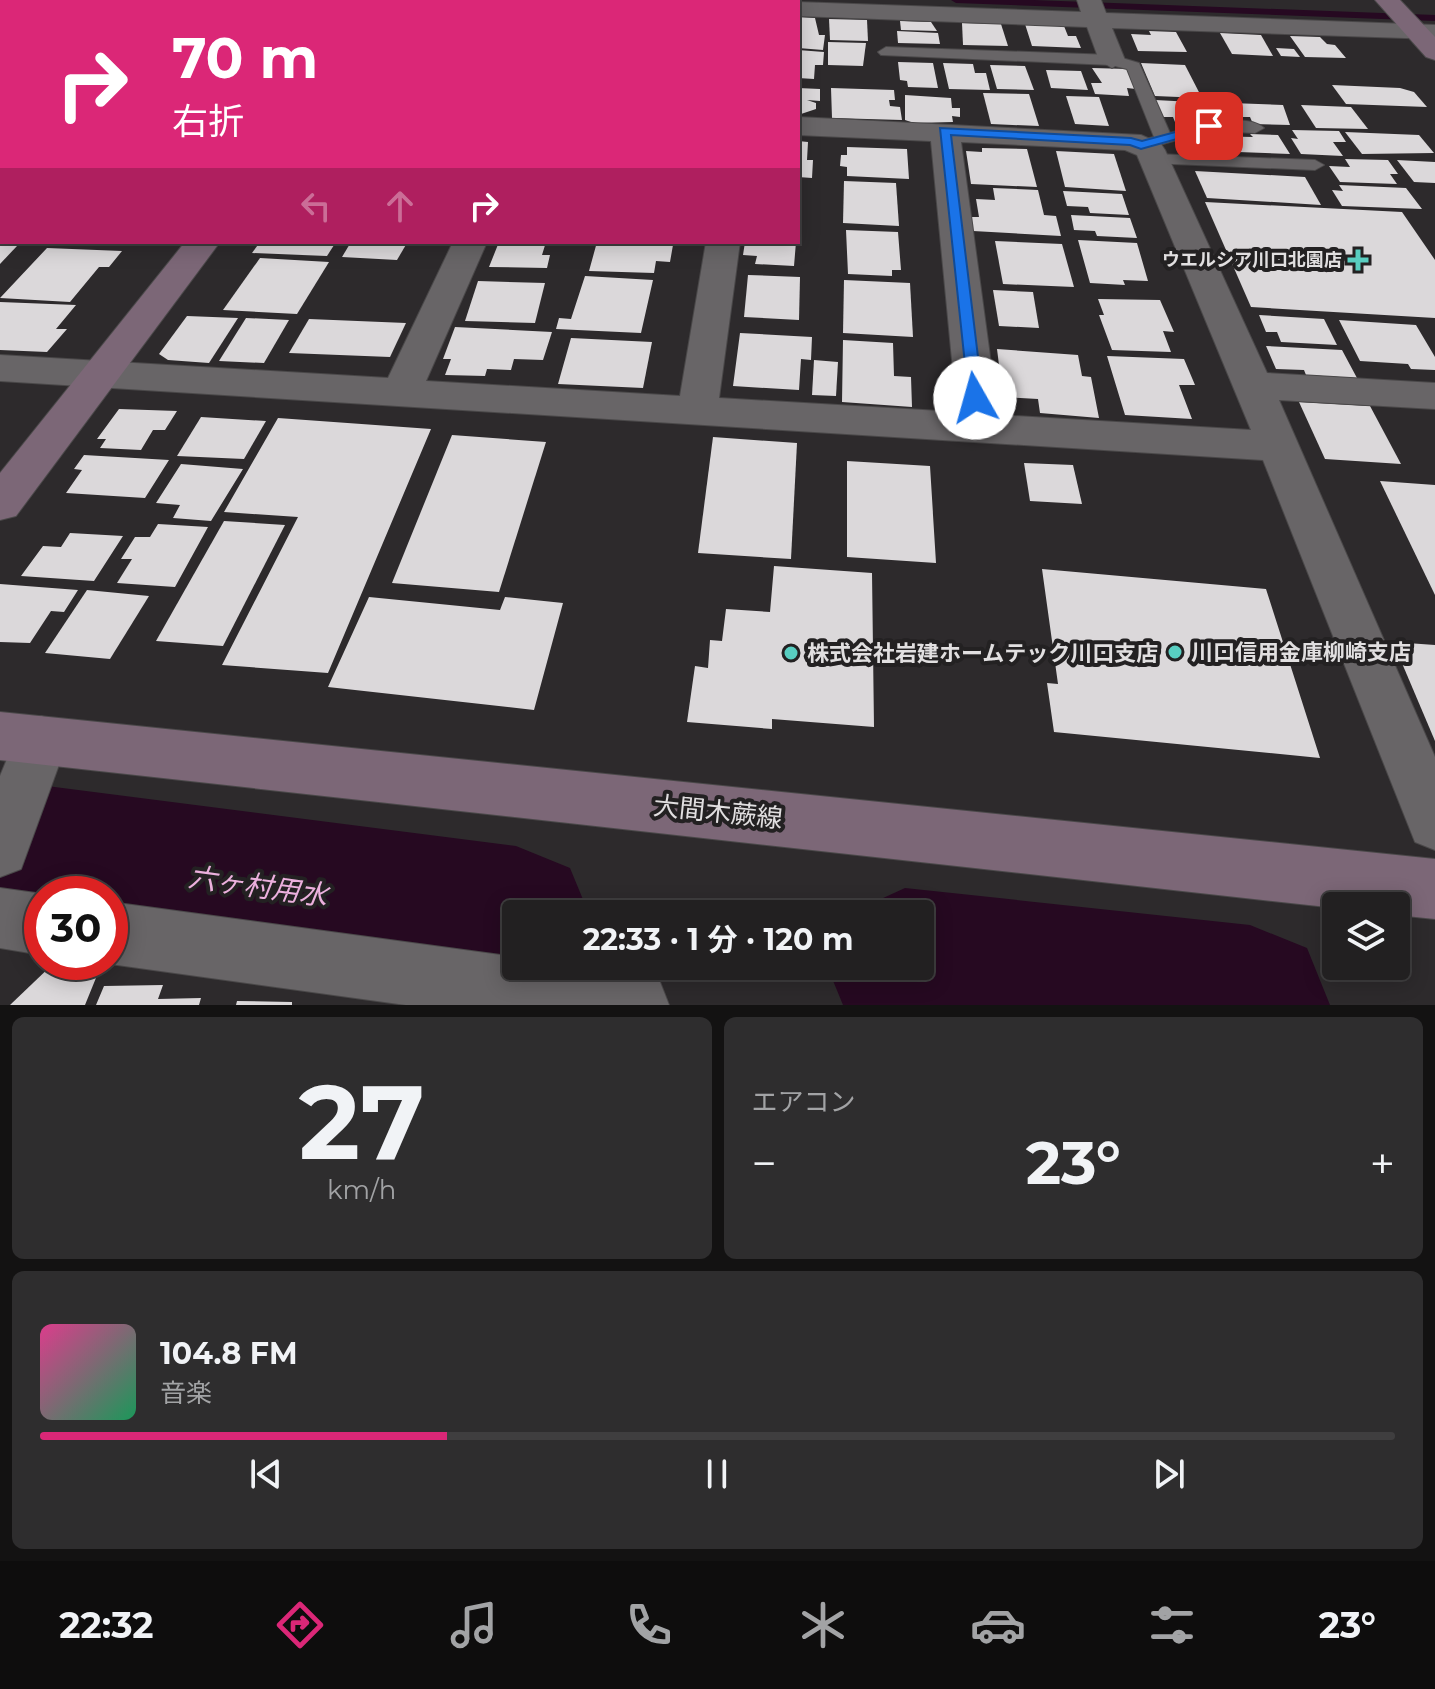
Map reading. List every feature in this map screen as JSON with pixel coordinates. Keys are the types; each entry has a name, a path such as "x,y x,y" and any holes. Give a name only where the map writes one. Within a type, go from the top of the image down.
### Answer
{"main road":[{"path":"1405,17 1435,52"},
{"path":"0,504 201,244"},
{"name":"大間木蕨線","path":"21,738 1435,889"}],"street":[{"path":"1362,3 1405,17"},
{"path":"800,9 1093,10 1405,17"},
{"path":"1093,10 1112,60"},
{"path":"800,126 1131,141 1153,148 1435,823"},
{"path":"945,131 979,428"},
{"path":"401,393 469,244"},
{"path":"697,411 723,244"},
{"path":"0,368 1278,446"},
{"path":"1253,385 1435,396"},
{"path":"0,849 21,738"},
{"path":"0,918 24,921"},
{"path":"128,935 637,1005"}],"lane":[{"path":"886,52 1112,60 1134,66 1153,148"},
{"path":"1153,148 1209,126 1255,128"},
{"path":"1153,148 1315,165"}],"building":[{"path":"800,17 815,18 819,35 825,35 823,50 800,48"},
{"path":"829,19 867,20 868,41 830,40"},
{"path":"900,21 931,22 937,31 901,30"},
{"path":"962,23 1001,24 1008,46 963,45"},
{"path":"1025,24 1064,26 1068,36 1076,36 1081,48 1032,46"},
{"path":"897,31 938,33 940,44 898,43"},
{"path":"1149,31 1176,32 1187,52 1138,51 1131,34 1151,35"},
{"path":"1220,33 1261,35 1273,56 1232,54"},
{"path":"1290,36 1320,37 1327,44 1335,45 1346,58 1305,57"},
{"path":"828,42 866,43 863,66 828,65"},
{"path":"1276,48 1294,49 1300,57 1281,56"},
{"path":"800,50 824,52 823,65 815,65 814,79 800,78"},
{"path":"898,62 933,63 938,88 908,87 907,81 900,80"},
{"path":"943,63 973,64 975,73 986,73 990,90 949,89"},
{"path":"1141,63 1185,65 1202,98 1155,96"},
{"path":"990,65 1025,66 1034,90 997,89"},
{"path":"1092,68 1128,69 1136,89 1127,88 1129,96 1095,94 1091,83 1102,83"},
{"path":"1046,70 1081,71 1088,90 1051,88"},
{"path":"1332,85 1400,88 1414,92 1427,107 1346,104"},
{"path":"800,88 820,89 820,101 807,100 816,103 816,109 800,114"},
{"path":"831,88 894,90 895,100 889,100 890,106 900,107 902,120 832,118"},
{"path":"983,93 1029,94 1039,126 991,124"},
{"path":"905,95 951,98 952,108 960,108 960,117 952,116 953,122 914,123 905,120"},
{"path":"1066,96 1099,97 1109,126 1075,124"},
{"path":"1155,100 1212,103 1219,119 1175,122 1173,117 1162,117"},
{"path":"1231,103 1283,105 1290,125 1253,124 1250,117 1238,117"},
{"path":"1301,105 1351,107 1368,129 1316,128"},
{"path":"1292,130 1339,131 1346,142 1333,142 1343,156 1301,154 1291,138 1298,139"},
{"path":"1345,132 1419,135 1434,153 1362,154"},
{"path":"1250,134 1278,135 1290,154 1211,151 1206,141 1212,141 1208,136 1253,137"},
{"path":"800,141 808,142 807,160 813,160 812,178 800,177"},
{"path":"847,147 907,149 909,179 847,176 847,167 840,166 841,155 847,155"},
{"path":"982,148 1027,149 1037,187 971,184 966,151 982,152"},
{"path":"1056,151 1114,154 1126,191 1065,187"},
{"path":"1345,159 1388,160 1398,174 1390,174 1397,184 1340,182 1329,166 1350,167"},
{"path":"1397,160 1435,162 1435,183 1414,182"},
{"path":"1195,171 1305,177 1321,205 1207,198"},
{"path":"844,181 896,183 899,226 843,223"},
{"path":"1339,185 1406,188 1422,209 1342,206 1332,190 1343,191"},
{"path":"993,188 1038,190 1044,215 1056,216 1061,236 973,231 971,217 979,217 976,199 995,200"},
{"path":"1063,191 1122,194 1129,215 1090,213 1088,207 1067,206"},
{"path":"1205,202 1402,212 1435,260 1435,318 1251,307"},
{"path":"1071,215 1130,218 1137,238 1097,236 1095,231 1074,230"},
{"path":"846,230 898,232 901,270 892,270 892,276 848,274"},
{"path":"1078,240 1137,243 1148,281 1123,280 1125,285 1090,283"},
{"path":"995,241 1062,244 1074,287 1003,284"},
{"path":"259,244 335,244 327,256 252,253"},
{"path":"350,244 406,244 397,260 342,257"},
{"path":"498,244 545,244 542,255 550,255 547,268 489,267"},
{"path":"596,244 681,244 673,245 670,262 656,261 654,273 589,271"},
{"path":"745,244 796,244 794,266 755,264 757,256 743,255"},
{"path":"0,245 17,246 0,264"},
{"path":"47,248 122,251 109,267 99,267 70,302 0,298"},
{"path":"260,258 329,262 297,314 223,310"},
{"path":"748,275 800,277 799,320 744,317"},
{"path":"585,276 653,280 641,333 556,329 559,318 571,319"},
{"path":"844,280 910,283 913,337 843,333"},
{"path":"478,281 545,283 535,323 465,321"},
{"path":"993,290 1033,292 1039,328 999,326"},
{"path":"1098,299 1160,300 1174,332 1163,331 1171,352 1112,350 1099,315 1104,315"},
{"path":"0,302 76,305 56,329 67,329 47,352 0,350"},
{"path":"1259,315 1324,319 1337,345 1281,342 1277,332 1266,332"},
{"path":"187,316 238,318 209,363 168,360 159,354"},
{"path":"246,318 289,320 264,363 219,361"},
{"path":"309,319 406,323 390,357 289,353"},
{"path":"1339,320 1416,325 1435,357 1435,370 1411,369 1408,364 1360,361"},
{"path":"455,327 552,332 543,360 514,359 511,370 487,369 485,376 445,375 451,359 443,359"},
{"path":"740,333 812,337 811,360 801,359 799,390 733,386"},
{"path":"571,338 652,342 643,388 558,384"},
{"path":"843,340 893,343 894,376 911,377 912,407 842,402"},
{"path":"1266,346 1342,350 1357,378 1306,375 1304,370 1276,369"},
{"path":"997,349 1078,355 1082,376 1091,377 1099,418 1040,413 1038,399 1003,397"},
{"path":"1107,356 1184,359 1195,385 1179,385 1192,419 1125,415"},
{"path":"814,360 838,362 836,396 812,395"},
{"path":"1299,402 1370,406 1401,464 1325,459"},
{"path":"119,409 177,411 165,430 153,430 141,450 100,448 106,439 97,439"},
{"path":"201,417 266,421 244,459 177,456"},
{"path":"278,418 431,429 328,673 222,665 298,517 224,512"},
{"path":"452,435 546,442 499,592 392,583"},
{"path":"713,437 797,443 791,559 698,553"},
{"path":"84,455 169,460 145,498 66,493 82,470 74,469"},
{"path":"847,461 930,466 936,563 847,557"},
{"path":"1024,463 1073,465 1082,504 1030,501"},
{"path":"181,464 243,469 211,521 173,518 180,505 156,503"},
{"path":"1380,481 1435,485 1435,595"},
{"path":"224,521 285,525 223,646 156,641"},
{"path":"158,524 208,527 175,587 117,583 132,559 121,559 135,537 150,537"},
{"path":"70,533 123,536 94,581 21,576 43,546 61,547"},
{"name":"株式会社岩建ホームテック川口支店","path":"774,566 872,573 874,727 772,719 772,729 687,722 695,666 708,668 710,640 722,641 726,609 770,612"},
{"path":"1042,569 1266,589 1320,758 1054,732 1047,683 1058,684"},
{"path":"0,584 78,590 64,612 51,611 30,643 0,642"},
{"path":"87,590 149,596 110,659 45,653"},
{"path":"369,597 500,610 505,597 563,603 534,710 328,687"},
{"path":"1393,642 1435,645 1435,741"},
{"path":"36,980 95,980 85,1005 10,1005"},
{"path":"163,985 158,999 201,998 199,1005 96,1005 104,986"},
{"path":"237,1001 292,1002 292,1005 236,1005"}],"waterway":[{"path":"956,0 1435,18"},
{"name":"六ヶ村用水","path":"0,851 502,920"},
{"name":"六ヶ村用水","path":"934,969 1250,1005"}],"place":[{"name":"ウエルシア川口北園店","path":"1358,260"},
{"name":"川口信用金庫柳崎支店","path":"1175,652"},
{"name":"株式会社岩建ホームテック川口支店","path":"791,653"}],"route":[{"path":"975,398 945,131 1131,141 1141,145 1209,126"}]}
